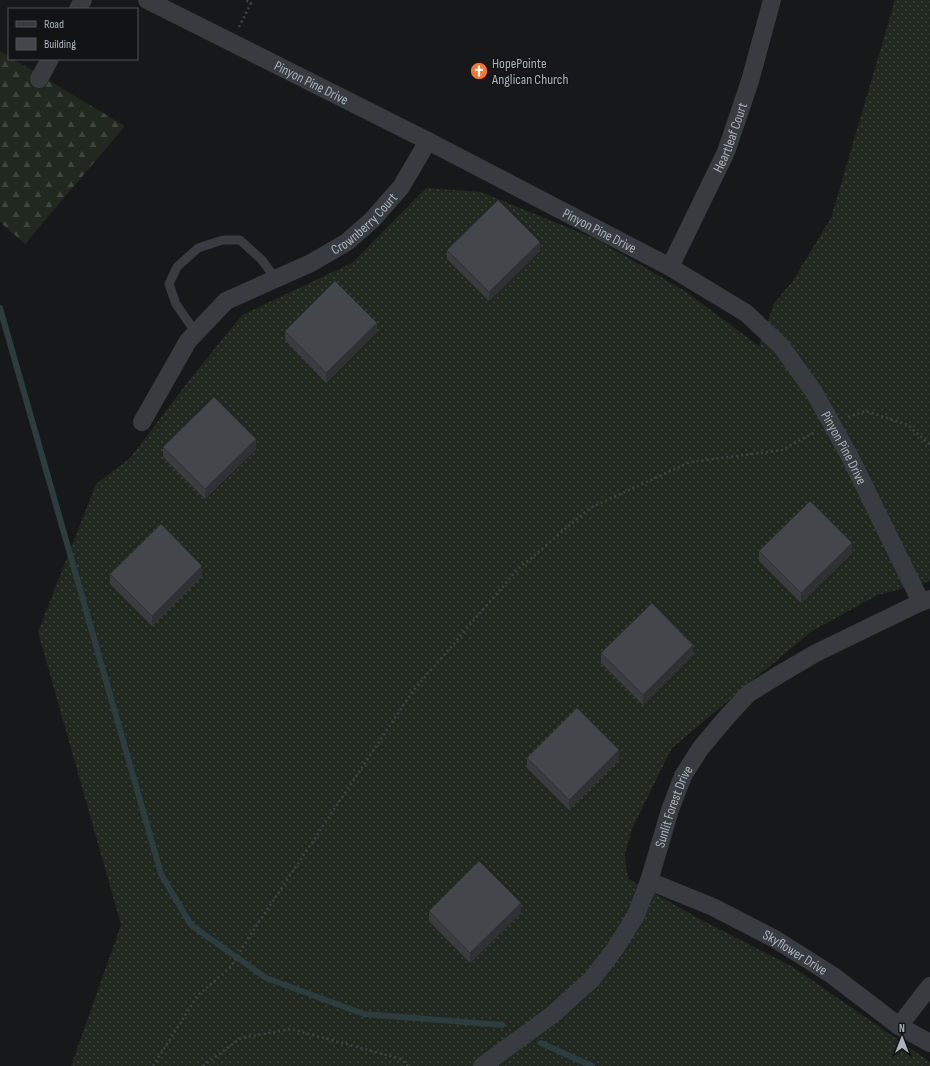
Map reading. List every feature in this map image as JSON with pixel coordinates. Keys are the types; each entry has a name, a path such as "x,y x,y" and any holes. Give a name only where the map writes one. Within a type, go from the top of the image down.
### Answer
{"street":[{"name":"Pinyon Pine Drive","path":"147,0 428,141 670,267 746,313 781,346 814,392 925,600"},
{"name":"Heartleaf Court","path":"670,267 726,152 750,81 772,0"},
{"path":"39,79 49,60"},
{"name":"Crownberry Court","path":"142,422 188,341 226,301 311,263 347,242 372,220 401,187 428,141"},
{"name":"Sunlit Forest Drive","path":"482,1066 552,1015 592,979 618,946 636,915 649,881 670,810 683,776 700,749 748,694 816,653 925,600"},
{"name":"Skyflower Drive","path":"649,881 713,907 775,939 832,975 899,1026 930,1043"},
{"path":"899,1026 930,986"}],"lane":[{"path":"196,333 176,304 169,284 177,266 198,248 223,240 240,240 262,260 275,278"}],"path":[{"path":"232,42 251,3 244,0"},
{"path":"153,1066 198,995 231,967 249,937 413,691 517,570 590,508 690,462 782,450 831,423 866,410 908,425 930,445"},
{"path":"203,1066 242,1038 291,1029 401,1059 408,1066"}],"green space":[{"path":"895,0 930,0 930,581 878,595 812,631 672,748 632,829 625,854 629,879 698,918 793,967 930,1062 930,1066 71,1066 121,925 38,632 96,484 130,458 191,378 242,315 352,263 426,188 481,192 596,239 685,291 759,346 774,303 792,282 831,218"},
{"path":"0,51 8,55 8,60 15,60 125,126 25,244 0,222"}],"building":[{"path":"498,200 540,242 489,292 447,250"},
{"path":"335,281 377,323 326,373 285,331"},
{"path":"214,397 256,439 205,489 163,447"},
{"path":"810,501 852,543 801,593 759,551"},
{"path":"161,524 202,566 152,616 110,574"},
{"path":"652,603 693,645 643,695 601,653"},
{"path":"577,708 619,750 569,800 527,758"},
{"path":"479,861 521,903 470,953 429,911"}],"waterway":[{"path":"0,308 161,874 191,925 266,978 364,1014 502,1025"},
{"path":"541,1043 592,1066"}],"place":[{"name":"HopePointe Anglican Church","path":"479,71"}]}
